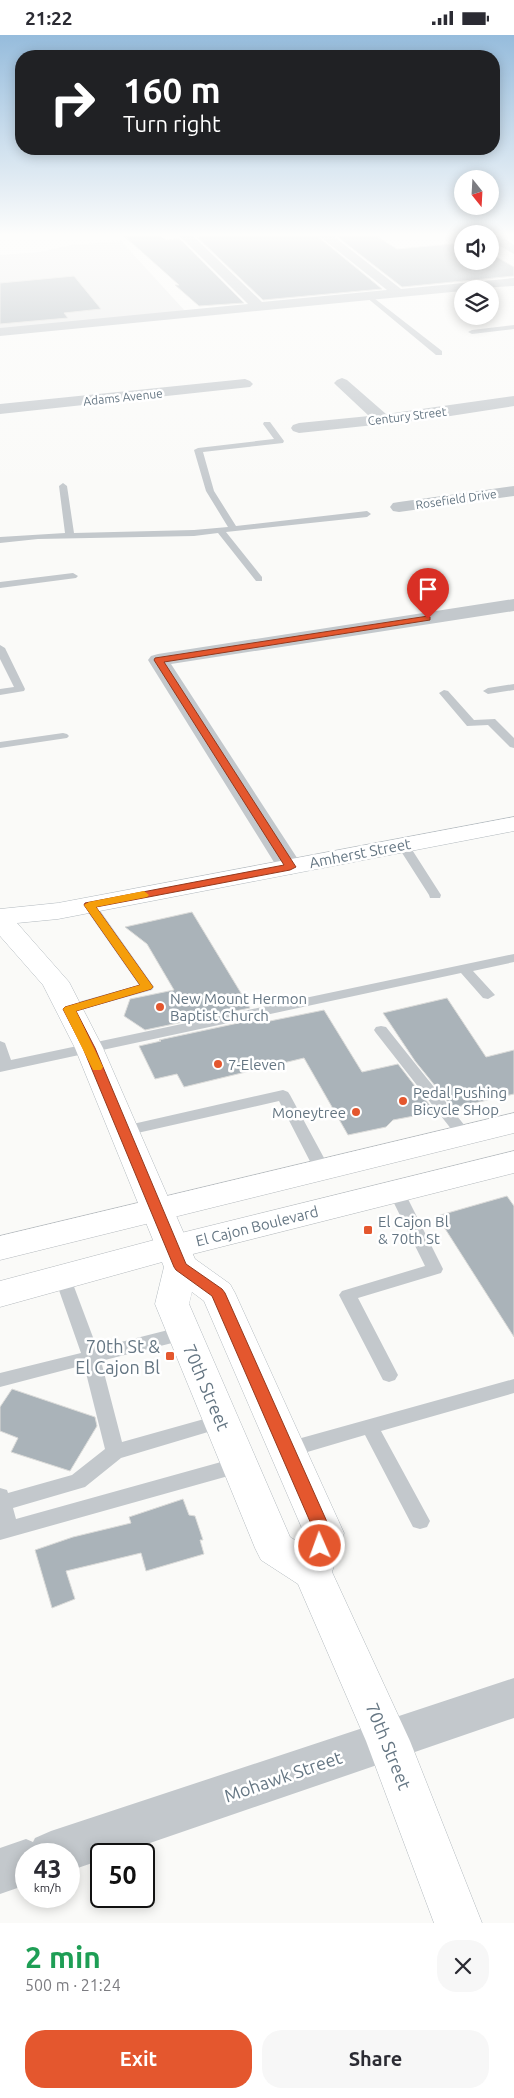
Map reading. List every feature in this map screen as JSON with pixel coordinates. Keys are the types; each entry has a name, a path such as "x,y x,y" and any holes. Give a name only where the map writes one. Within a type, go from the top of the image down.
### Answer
{"main road":[{"name":"Amherst Street","path":"0,919 54,912 514,824"},
{"path":"0,919 55,982 89,1048 177,1257 218,1293 324,1533 312,1572"},
{"path":"0,1247 514,1123"},
{"name":"El Cajon Boulevard","path":"0,1293 62,1276 177,1257 396,1191 514,1162"},
{"name":"70th Street","path":"177,1257 172,1304 184,1333 275,1548 312,1572 388,1741 458,1923"}],"street":[{"path":"0,332 92,323"},
{"path":"342,383 382,419"},
{"name":"Adams Avenue","path":"0,409 246,384"},
{"name":"Century Street","path":"299,429 430,414 514,401"},
{"name":"Rosefield Drive","path":"399,507 514,491"},
{"path":"290,867 158,660 514,605"},
{"name":"Mohawk Street","path":"80,1844 514,1698"},
{"path":"0,1871 15,1866"}],"lane":[{"path":"402,323 439,353"},
{"path":"472,332 514,327"},
{"path":"233,528 210,491 198,450 280,441 267,425"},
{"path":"63,487 70,535"},
{"path":"0,540 38,536 194,533 367,514"},
{"path":"220,530 259,579"},
{"path":"0,585 73,576"},
{"path":"0,648 20,689 0,692"},
{"path":"488,691 514,687"},
{"path":"444,693 471,725 491,721 514,745"},
{"path":"0,745 63,736"},
{"path":"403,845 436,895"},
{"path":"69,1009 147,987 89,905"},
{"path":"0,1046 3,1066 514,959"},
{"path":"464,969 488,995"},
{"path":"381,1030 464,1135"},
{"path":"124,1131 283,1095 322,1169"},
{"path":"389,1375 348,1295 435,1269 396,1191"},
{"path":"62,1276 91,1357 115,1452"},
{"path":"0,1380 184,1333"},
{"path":"287,1450 514,1386"},
{"path":"222,1421 115,1452 78,1481 1,1499 5,1531 240,1464"},
{"path":"370,1427 420,1521"}],"shaded area":[{"path":"0,323 61,323 0,329"}],"building":[{"path":"192,912 250,1008 145,1030 124,1016 130,999 174,990 147,944 125,927"},
{"path":"447,998 486,1057 514,1050 514,1094 453,1108 415,1061 383,1013"},
{"path":"324,1010 362,1072 398,1064 435,1112 393,1120 386,1127 348,1135 304,1058 184,1087 177,1074 155,1079 139,1046 257,1019 260,1023"},
{"path":"507,1196 514,1206 514,1337 437,1216"},
{"path":"12,1389 95,1417 97,1426 70,1471 11,1452 18,1438 0,1431 0,1407"},
{"path":"183,1499 189,1515 195,1516 203,1540 200,1540 204,1554 146,1571 141,1553 66,1571 75,1599 52,1608 35,1550 73,1537 131,1523 129,1517"}],"slow traffic":[{"path":"97,1067 69,1009 147,987 89,905 144,895"}],"place":[{"name":"New Mount Hermon Baptist Church","path":"160,1007"},
{"name":"7-Eleven","path":"218,1064"},
{"name":"Pedal Pushing Bicycle SHop","path":"403,1101"},
{"name":"Moneytree","path":"356,1112"},
{"name":"El Cajon Bl & 70th St","path":"368,1230"},
{"name":"70th St & El Cajon Bl","path":"170,1356"}],"route":[{"path":"320,1546 324,1533 218,1293 181,1267 89,1048 69,1009 147,987 89,905 290,867 158,660 428,619"}]}
